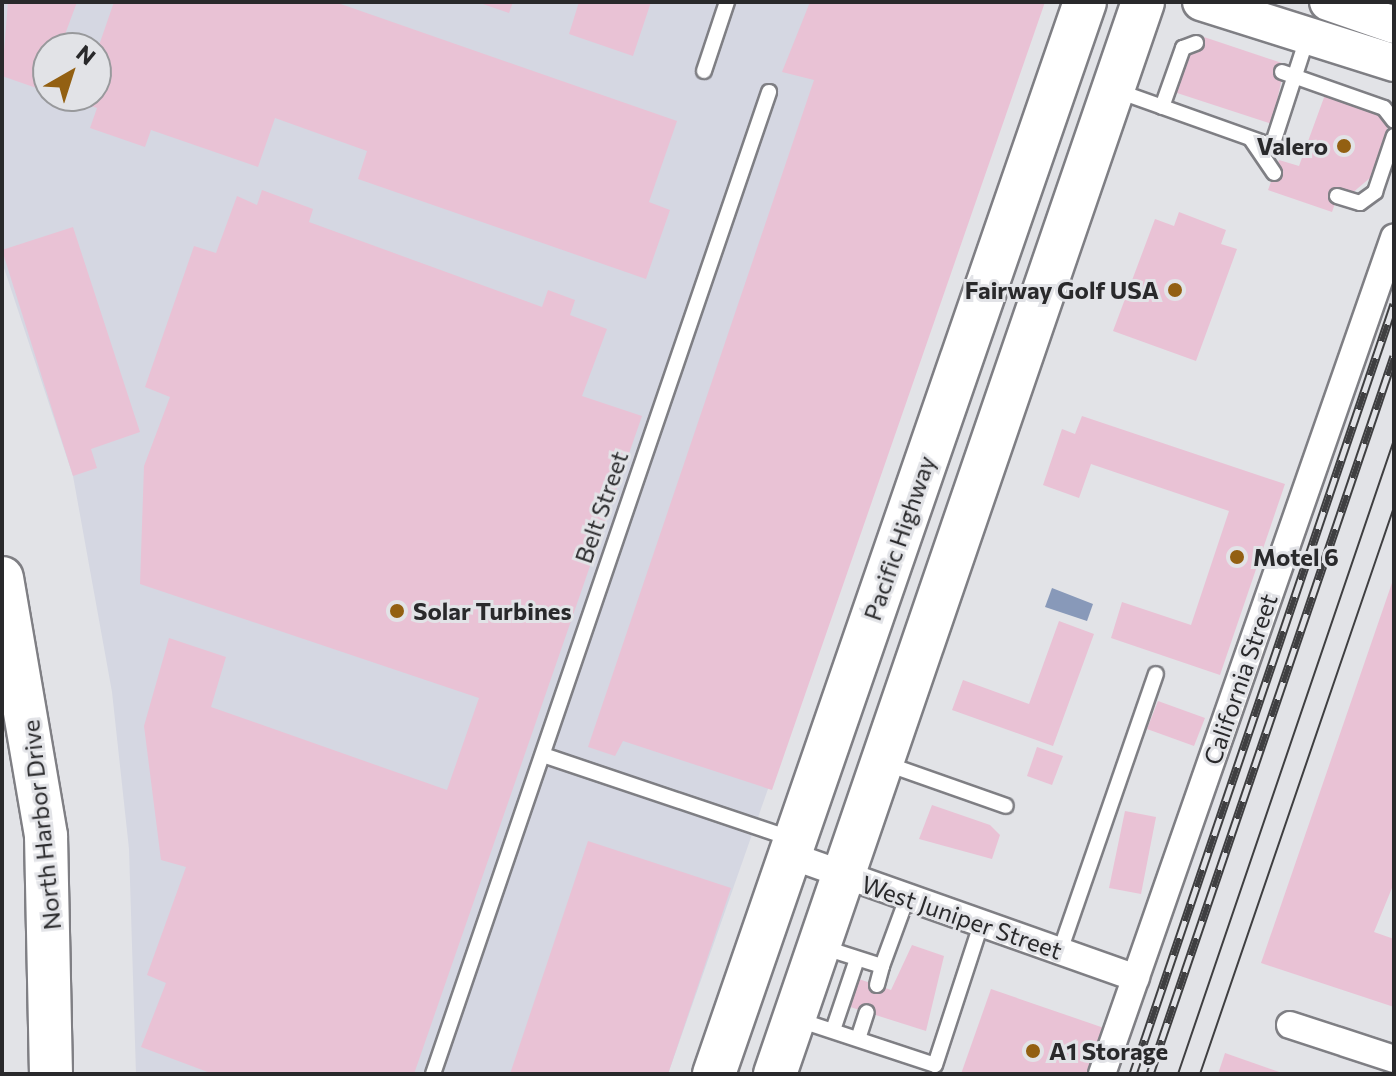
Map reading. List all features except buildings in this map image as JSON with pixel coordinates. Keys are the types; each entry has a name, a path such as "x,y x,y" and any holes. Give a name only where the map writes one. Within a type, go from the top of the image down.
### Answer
{"main road":[{"name":"Pacific Highway","path":"714,1074 1085,2"},
{"path":"775,1074 1143,2"},
{"path":"1201,2 1394,63"},
{"path":"1342,4 1394,25"},
{"name":"North Harbor Drive","path":"2,578 46,836 51,1074"}],"street":[{"name":"California Street","path":"1102,1074 1394,238"},
{"name":"West Juniper Street","path":"792,847 844,875 1136,978"},
{"path":"1290,1025 1394,1059"}],"lane":[{"path":"704,71 727,2"},
{"path":"1113,89 1272,146 1288,73 1307,38"},
{"path":"1162,107 1186,44 1196,43"},
{"path":"1288,73 1384,108 1394,121"},
{"name":"Belt Street","path":"433,1074 769,92"},
{"path":"1337,196 1360,203 1375,192 1394,136"},
{"path":"1251,139 1274,173"},
{"path":"1060,951 1156,674"},
{"path":"543,755 792,847"},
{"path":"880,762 1006,806"},
{"path":"877,985 907,898"},
{"path":"794,1018 935,1065 981,924"},
{"path":"818,945 882,966"},
{"path":"833,1030 857,959"},
{"path":"858,1039 867,1012"}],"shaded area":[{"name":"Solar Turbines","path":"2,2 1044,2 668,1074 136,1074 129,849 112,692 73,476 2,262"}],"water":[{"path":"1052,588 1093,604 1087,621 1045,607"}],"tram line":[{"path":"1178,1074 1394,440"},
{"path":"1200,1074 1394,507"}],"railway":[{"path":"1133,1074 1394,304"},
{"path":"1150,1074 1394,356"}],"place":[{"name":"Valero","path":"1344,146"},
{"name":"Fairway Golf USA","path":"1175,290"},
{"name":"Motel 6","path":"1237,557"},
{"name":"Solar Turbines","path":"397,611"},
{"name":"A1 Storage","path":"1033,1051"}]}
